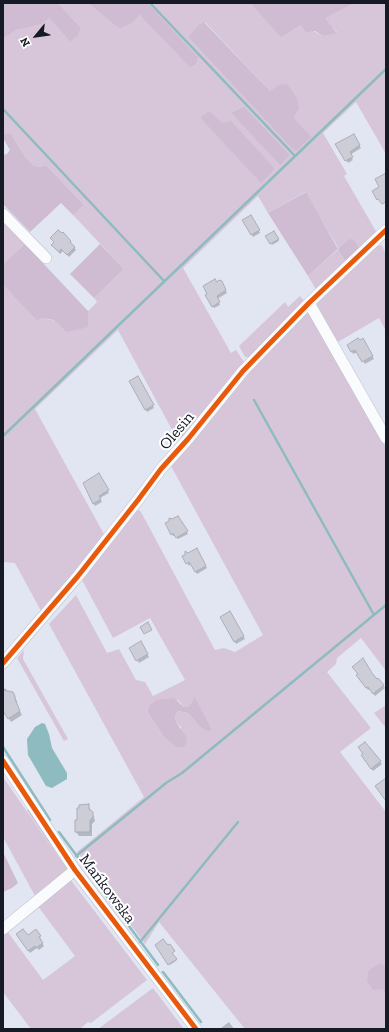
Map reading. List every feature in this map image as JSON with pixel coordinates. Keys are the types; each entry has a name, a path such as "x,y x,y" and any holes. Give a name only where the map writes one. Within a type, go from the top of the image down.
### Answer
{"street":[{"path":"3,214 46,258"},
{"name":"Olesin","path":"3,663 78,576 161,469 188,439 243,371 309,303 386,230"},
{"path":"309,303 386,438"},
{"name":"Mańkowska","path":"3,761 75,870 196,1029"},
{"path":"3,929 75,870"}],"shaded area":[{"path":"3,3 58,3 81,28 78,35 70,42 49,18 41,24 16,30 3,39"},
{"path":"58,3 88,3 112,23 132,23 140,15 198,57 148,3 250,3 281,38 301,25 323,36 337,32 324,18 358,3 386,3 386,154 356,102 323,133 347,174 344,176 377,233 359,249 339,249 305,192 268,213 258,196 183,268 231,353 236,350 244,362 244,367 183,438 176,437 118,330 35,409 105,536 41,611 15,563 3,562 3,285 37,321 41,318 88,327 88,311 97,302 94,298 124,269 73,215 84,205 46,165 41,167 34,166 26,158 11,134 3,137 3,39 16,30 49,18 70,42 81,28","holes":["205,22 270,91 296,114 294,118 294,151 188,37","244,106 290,155 280,164 231,113","200,118 222,124 275,169 261,182"]},
{"path":"88,3 148,3 198,57 196,64 190,67 140,15 132,23 120,28"},
{"path":"250,3 358,3 325,18 337,33 323,36 315,31 306,32 301,25 281,38"},
{"path":"204,22 270,91 279,85 287,84 297,98 299,108 294,118 311,137 297,150 294,151 188,37 199,25"},
{"path":"244,106 290,155 280,165 231,113"},
{"path":"209,111 222,123 231,121 275,169 261,183 200,118"},
{"path":"5,134 11,134 26,158 34,166 41,167 46,165 84,205 73,215 61,203 30,232 3,204 3,155 7,154 10,150 3,138"},
{"path":"306,192 338,249 308,276 268,213"},
{"path":"3,222 25,244 3,264"},
{"path":"350,239 355,241 359,249 346,262 338,249"},
{"path":"25,244 88,311 88,327 67,332 54,320 41,318 37,321 3,285 3,264"},
{"path":"100,244 124,269 94,298 70,274"},
{"path":"382,245 386,255 386,331 379,318 336,343 316,304 377,246"},
{"path":"339,249 346,262 317,291 308,276"},
{"path":"300,296 304,301 250,357 245,357 239,346 285,302 288,307"},
{"path":"309,311 386,447 386,671 361,638 337,658 336,664 327,672 371,728 340,752 386,812 386,967 380,963 382,989 386,995 386,1029 245,1029 159,922 145,944 77,852 144,797 49,624 76,595 107,653 119,649 136,680 145,682 153,696 185,680 150,618 113,638 81,578 133,512 139,510 215,650 224,648 235,652 263,635 171,466 220,406 273,346","holes":["194,697 196,722 188,713 178,711 175,716 176,722 182,728 164,737 148,713 178,700 185,708 188,707"]},
{"path":"24,650 23,659 68,739 64,741 17,658"},
{"path":"194,696 212,730 205,730 188,713 178,711 175,716 176,722 187,738 186,744 183,747 177,747 164,737 148,713 149,706 157,700 174,698 184,707 188,707"},
{"path":"386,705 386,728 374,713"},
{"path":"42,723 45,724 49,734 52,748 67,773 67,779 52,788 46,786 28,755 27,739 35,727"},
{"path":"3,777 67,869 35,896 3,837"},
{"path":"29,809 68,868 67,869 27,810"},
{"path":"3,852 18,883 12,888 3,892"},
{"path":"70,879 147,980 91,1023 88,1022 80,1029 31,1029 3,992 3,934 7,931 43,980 75,956 37,905"},
{"path":"381,963 386,967 386,995 382,989 373,990 367,980 369,970"},
{"path":"153,988 184,1029 98,1029"}],"building":[{"path":"354,134 360,145 350,152 353,157 345,161 335,144"},
{"path":"386,173 386,202 382,204 378,199 377,200 372,191 379,187 375,179"},
{"path":"251,215 260,230 251,235 242,220"},
{"path":"58,230 62,233 63,232 75,247 67,255 61,249 59,252 51,245 54,242 50,238"},
{"path":"274,231 279,239 270,244 265,236"},
{"path":"215,279 217,282 219,280 222,281 226,290 217,296 220,302 212,307 205,295 207,294 203,286"},
{"path":"358,338 360,340 363,338 373,356 362,362 355,350 351,352 347,345"},
{"path":"138,376 154,405 145,410 129,381"},
{"path":"99,473 109,490 99,496 101,499 93,504 83,483"},
{"path":"178,516 188,531 176,538 173,533 171,535 165,523 169,521 169,518 172,519"},
{"path":"197,548 206,566 195,572 189,562 186,564 182,556 185,555 185,551 188,553"},
{"path":"230,611 244,636 234,642 220,617"},
{"path":"148,622 152,630 144,634 140,627"},
{"path":"141,641 148,654 136,661 129,648"},
{"path":"363,658 372,673 384,685 373,694 368,687 366,688 352,667"},
{"path":"3,690 13,692 20,711 8,719 3,711"},
{"path":"365,742 381,761 371,769 361,755 363,754 358,747"},
{"path":"386,778 386,801 375,786"},
{"path":"89,804 89,809 93,812 93,817 90,820 90,832 75,832 77,808 79,808 79,805"},
{"path":"23,929 28,935 36,929 41,936 39,937 43,943 28,951 16,934"},
{"path":"163,939 168,945 170,944 175,951 172,953 177,959 168,965 155,945"}],"waterway":[{"path":"150,3 295,156"},
{"path":"3,436 386,69"},
{"path":"3,109 164,281"},
{"path":"254,400 374,615"},
{"path":"76,856 166,783 182,773 386,605"},
{"path":"3,747 50,820"},
{"path":"140,942 238,822"},
{"path":"59,832 158,965"},
{"path":"163,972 201,1022"}],"cycle path":[{"path":"3,663 78,576 161,469 188,439 243,371 309,303 386,230"},
{"path":"3,761 75,870 196,1029"}]}
